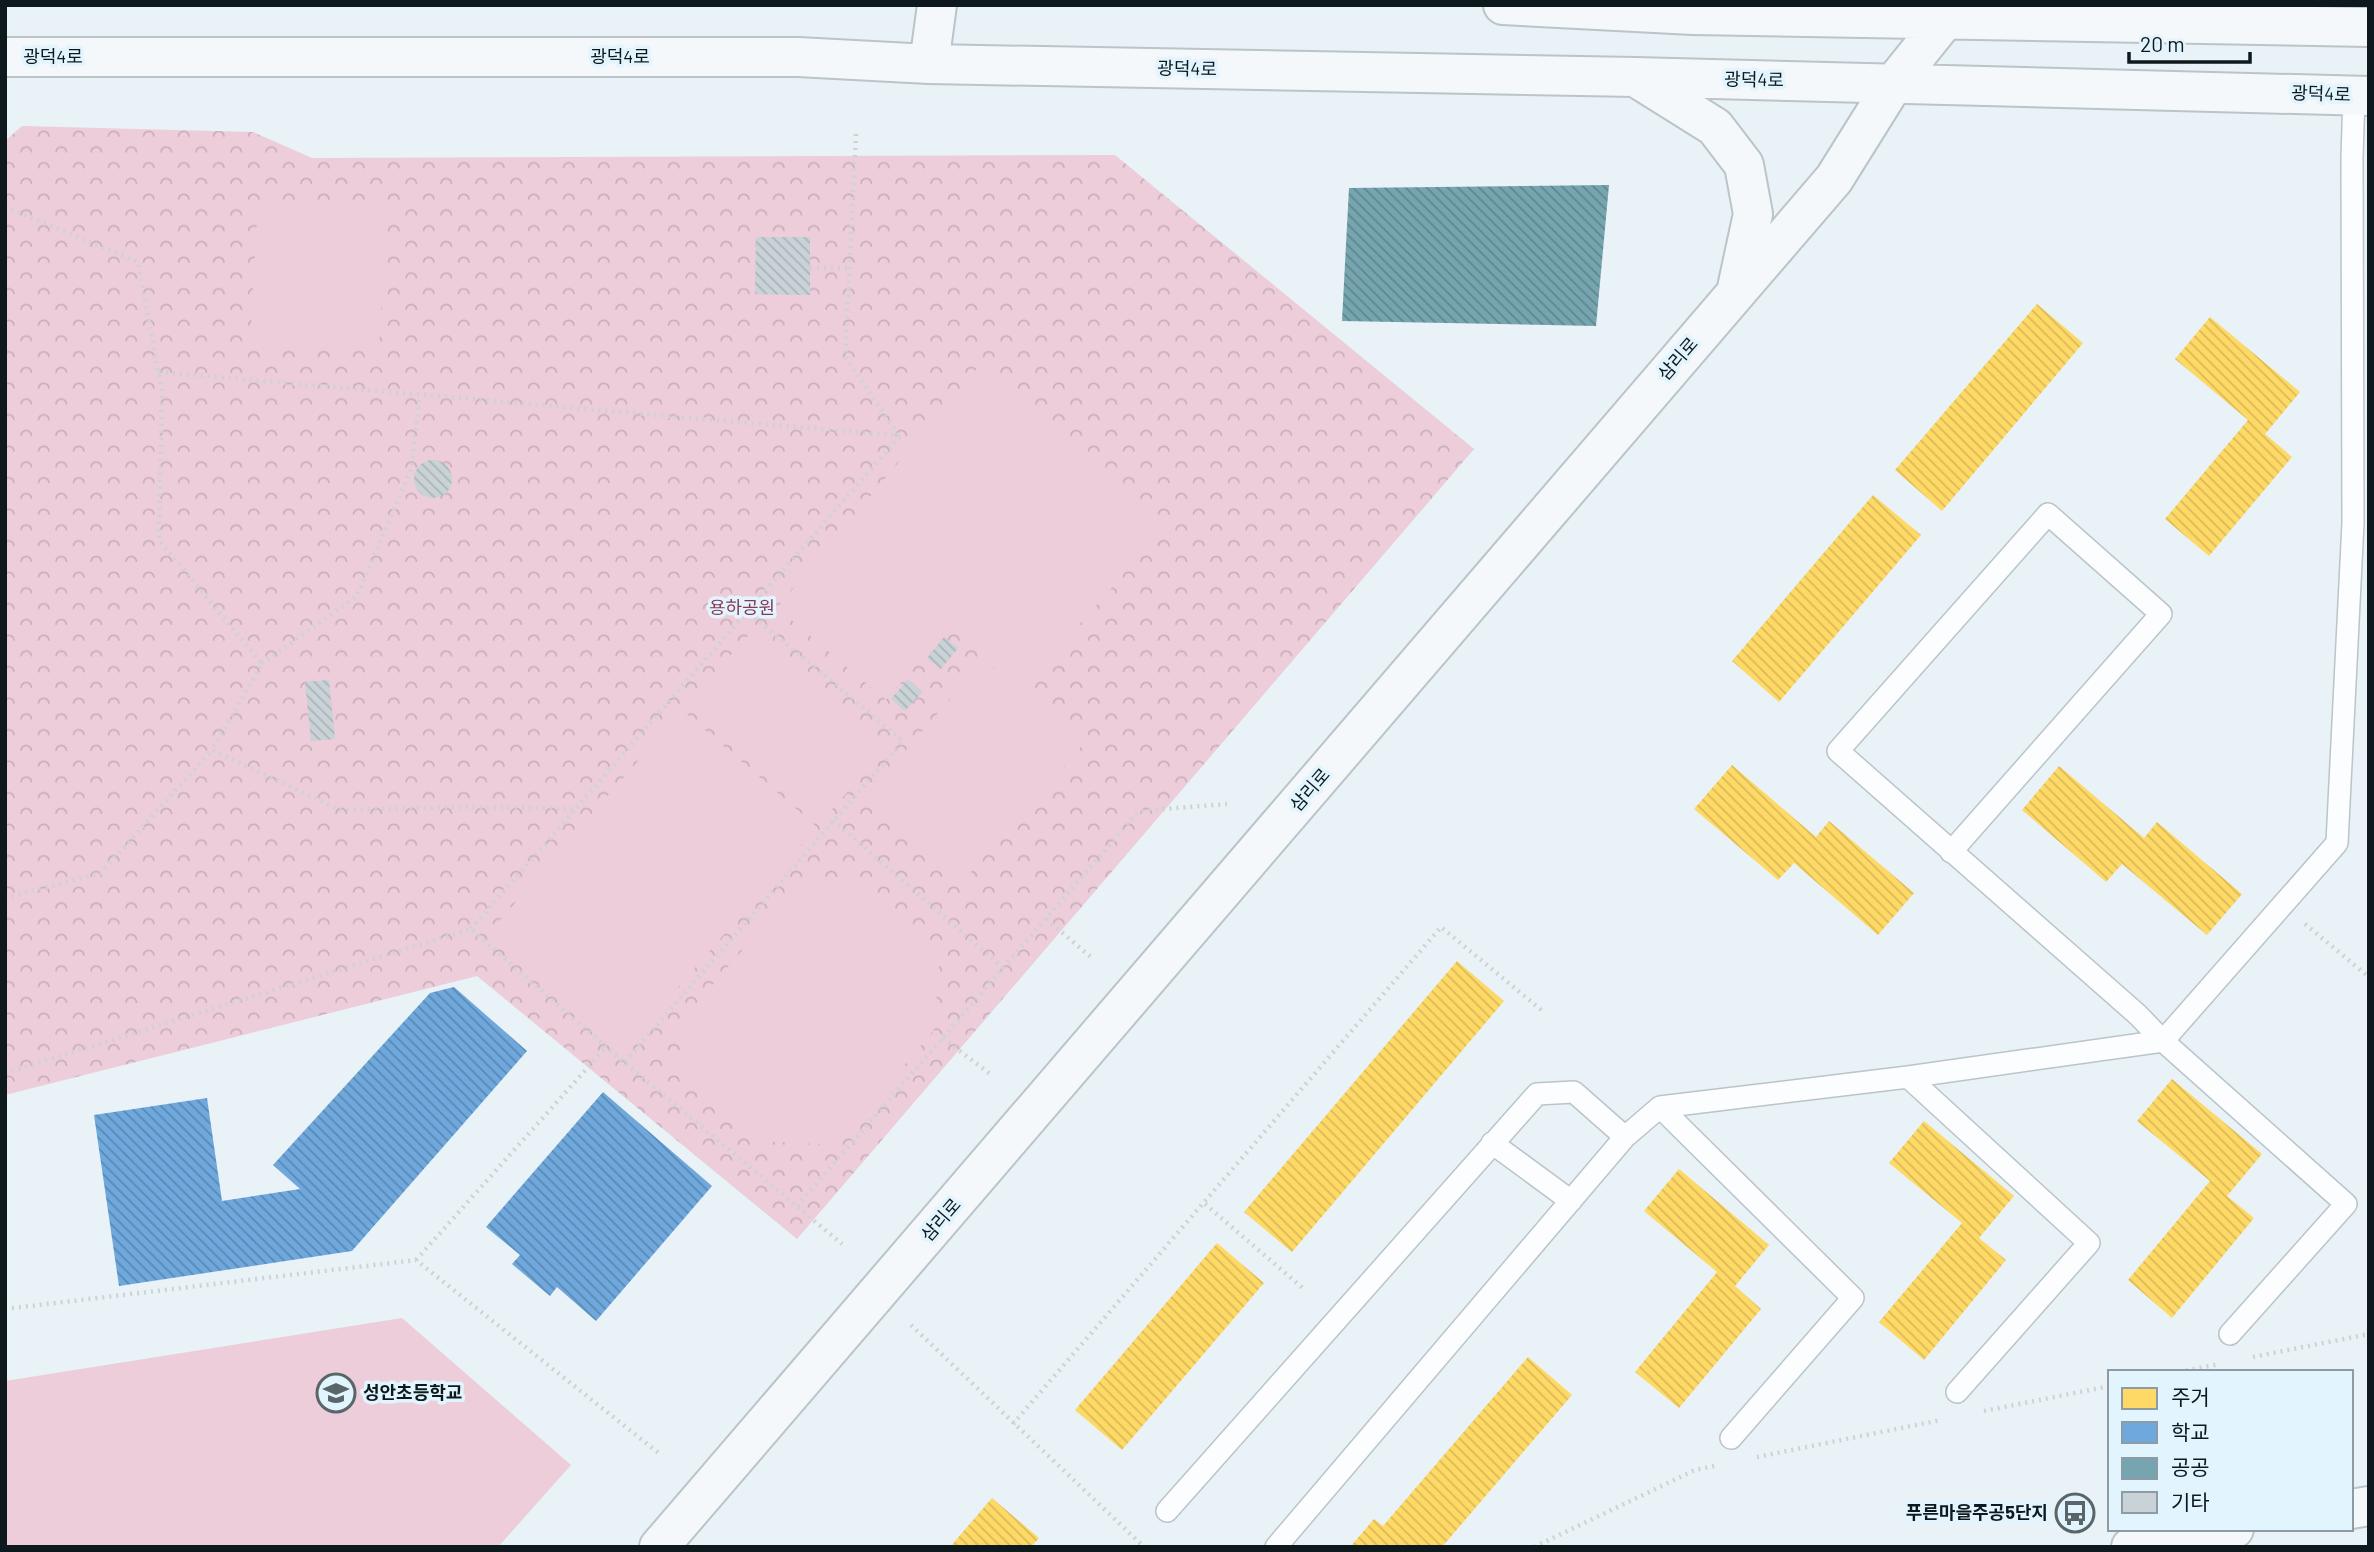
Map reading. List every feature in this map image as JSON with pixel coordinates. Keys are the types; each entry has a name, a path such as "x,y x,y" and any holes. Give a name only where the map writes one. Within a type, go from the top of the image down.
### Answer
{"main road":[{"path":"929,64 937,5"},
{"path":"1503,5 1693,15 1953,10 2252,26 2369,27"},
{"path":"2193,5 2252,26"},
{"name":"삼리로","path":"659,1547 1834,179 1894,83 1953,10"},
{"name":"광덕4로","path":"5,57 798,57 929,64 1635,77 2362,95"},
{"path":"1635,77 1714,127 1744,165 1753,214 1736,292"},
{"path":"2131,1547 2223,1531"}],"lane":[{"path":"1276,1547 1625,1137 1660,1107 1908,1077 2163,1041 2337,843 2361,523 2352,158 2362,95"},
{"path":"1951,852 2161,614 2048,514 1838,751 1951,852 2138,1015 2163,1041 2346,1204 2230,1334"},
{"path":"1908,1077 2089,1243 1957,1392"},
{"path":"1167,1511 1537,1094 1574,1092 1625,1137"},
{"path":"1660,1107 1853,1298 1731,1438"},
{"path":"1492,1143 1570,1201"}],"path":[{"path":"856,134 845,358 900,436"},
{"path":"5,208 138,262 162,392 159,540 262,664"},
{"path":"810,268 849,268"},
{"path":"159,372 900,436"},
{"path":"5,898 101,873 212,750 262,664 357,596 411,469 420,396"},
{"path":"5,1073 471,929 900,436"},
{"path":"625,1062 903,741 747,611"},
{"path":"212,750 340,810 457,807 576,809"},
{"path":"797,1206 1139,811 1227,804"},
{"path":"834,820 1003,968"},
{"path":"1046,919 1092,958"},
{"path":"2301,920 2369,977"},
{"path":"1013,1424 1441,927 1545,1013"},
{"path":"471,929 606,1048 842,1244"},
{"path":"943,1038 990,1074"},
{"path":"5,1309 416,1260 606,1048"},
{"path":"1205,1203 1305,1290"},
{"path":"416,1260 661,1455"},
{"path":"911,1325 1144,1547"},
{"path":"2247,1358 2369,1334"},
{"path":"2189,1370 2220,1364"},
{"path":"1972,1413 2108,1386"},
{"path":"1748,1459 1945,1419"},
{"path":"1534,1547 1695,1470 1722,1464"}],"green space":[{"name":"용하공원","path":"22,126 253,132 312,158 1115,155 1474,449 797,1239 477,976 5,1095 5,141"},
{"path":"258,200 388,200 379,349 250,348"},
{"path":"979,366 1088,460 1027,534 1086,467 1160,532 1025,687 952,622 886,700 777,608"},
{"path":"751,632 884,751 819,824 686,706"},
{"path":"984,660 1082,746 963,881 866,796"},
{"path":"682,710 817,827 623,1051 488,934"},
{"path":"800,883 857,884 940,955 934,1030 838,1145 755,1141 686,1080 683,1019"},
{"path":"402,1318 571,1465 498,1547 5,1547 5,1381"}],"building: 주거":[{"path":"2037,304 2083,343 1942,511 1895,470"},
{"path":"2210,317 2300,392 2265,434 2292,457 2209,556 2165,519 2248,420 2175,359"},
{"path":"1873,495 1921,535 1779,702 1732,661"},
{"path":"1732,765 1816,837 1829,821 1914,893 1878,935 1794,863 1778,880 1694,809"},
{"path":"2059,766 2144,838 2157,822 2242,894 2207,935 2122,864 2106,882 2022,810"},
{"path":"1457,961 1504,1001 1292,1252 1244,1212"},
{"path":"2172,1079 2262,1154 2227,1196 2254,1218 2172,1318 2128,1280 2210,1181 2137,1121"},
{"path":"1924,1121 2014,1196 1979,1238 2006,1260 1924,1360 1879,1322 1962,1223 1889,1163"},
{"path":"1679,1169 1769,1245 1735,1286 1761,1309 1679,1408 1635,1372 1717,1272 1644,1211"},
{"path":"1217,1243 1264,1283 1122,1450 1075,1410"},
{"path":"1528,1357 1572,1395 1442,1547 1350,1547 1374,1519 1383,1526"},
{"path":"992,1498 1039,1538 1031,1547 950,1547"}],"building: 학교":[{"path":"454,987 527,1051 352,1251 119,1286 94,1115 207,1098 222,1201 300,1189 273,1165 430,993"},
{"path":"603,1092 712,1186 596,1321 557,1287 550,1296 512,1264 520,1255 486,1227"}],"building: 공공":[{"path":"1609,185 1596,326 1342,321 1349,188"}],"building: 기타":[{"path":"756,237 810,237 810,295 755,294"},
{"path":"433,460 446,466 452,479 446,492 433,498 420,492 414,479 420,466"},
{"path":"944,637 958,648 941,669 927,658"},
{"path":"908,679 922,692 905,711 891,699"},
{"path":"329,680 335,739 311,741 305,682"}],"place":[{"name":"성안초등학교","path":"336,1393"},
{"name":"푸른마을주공5단지","path":"2075,1513"}]}
